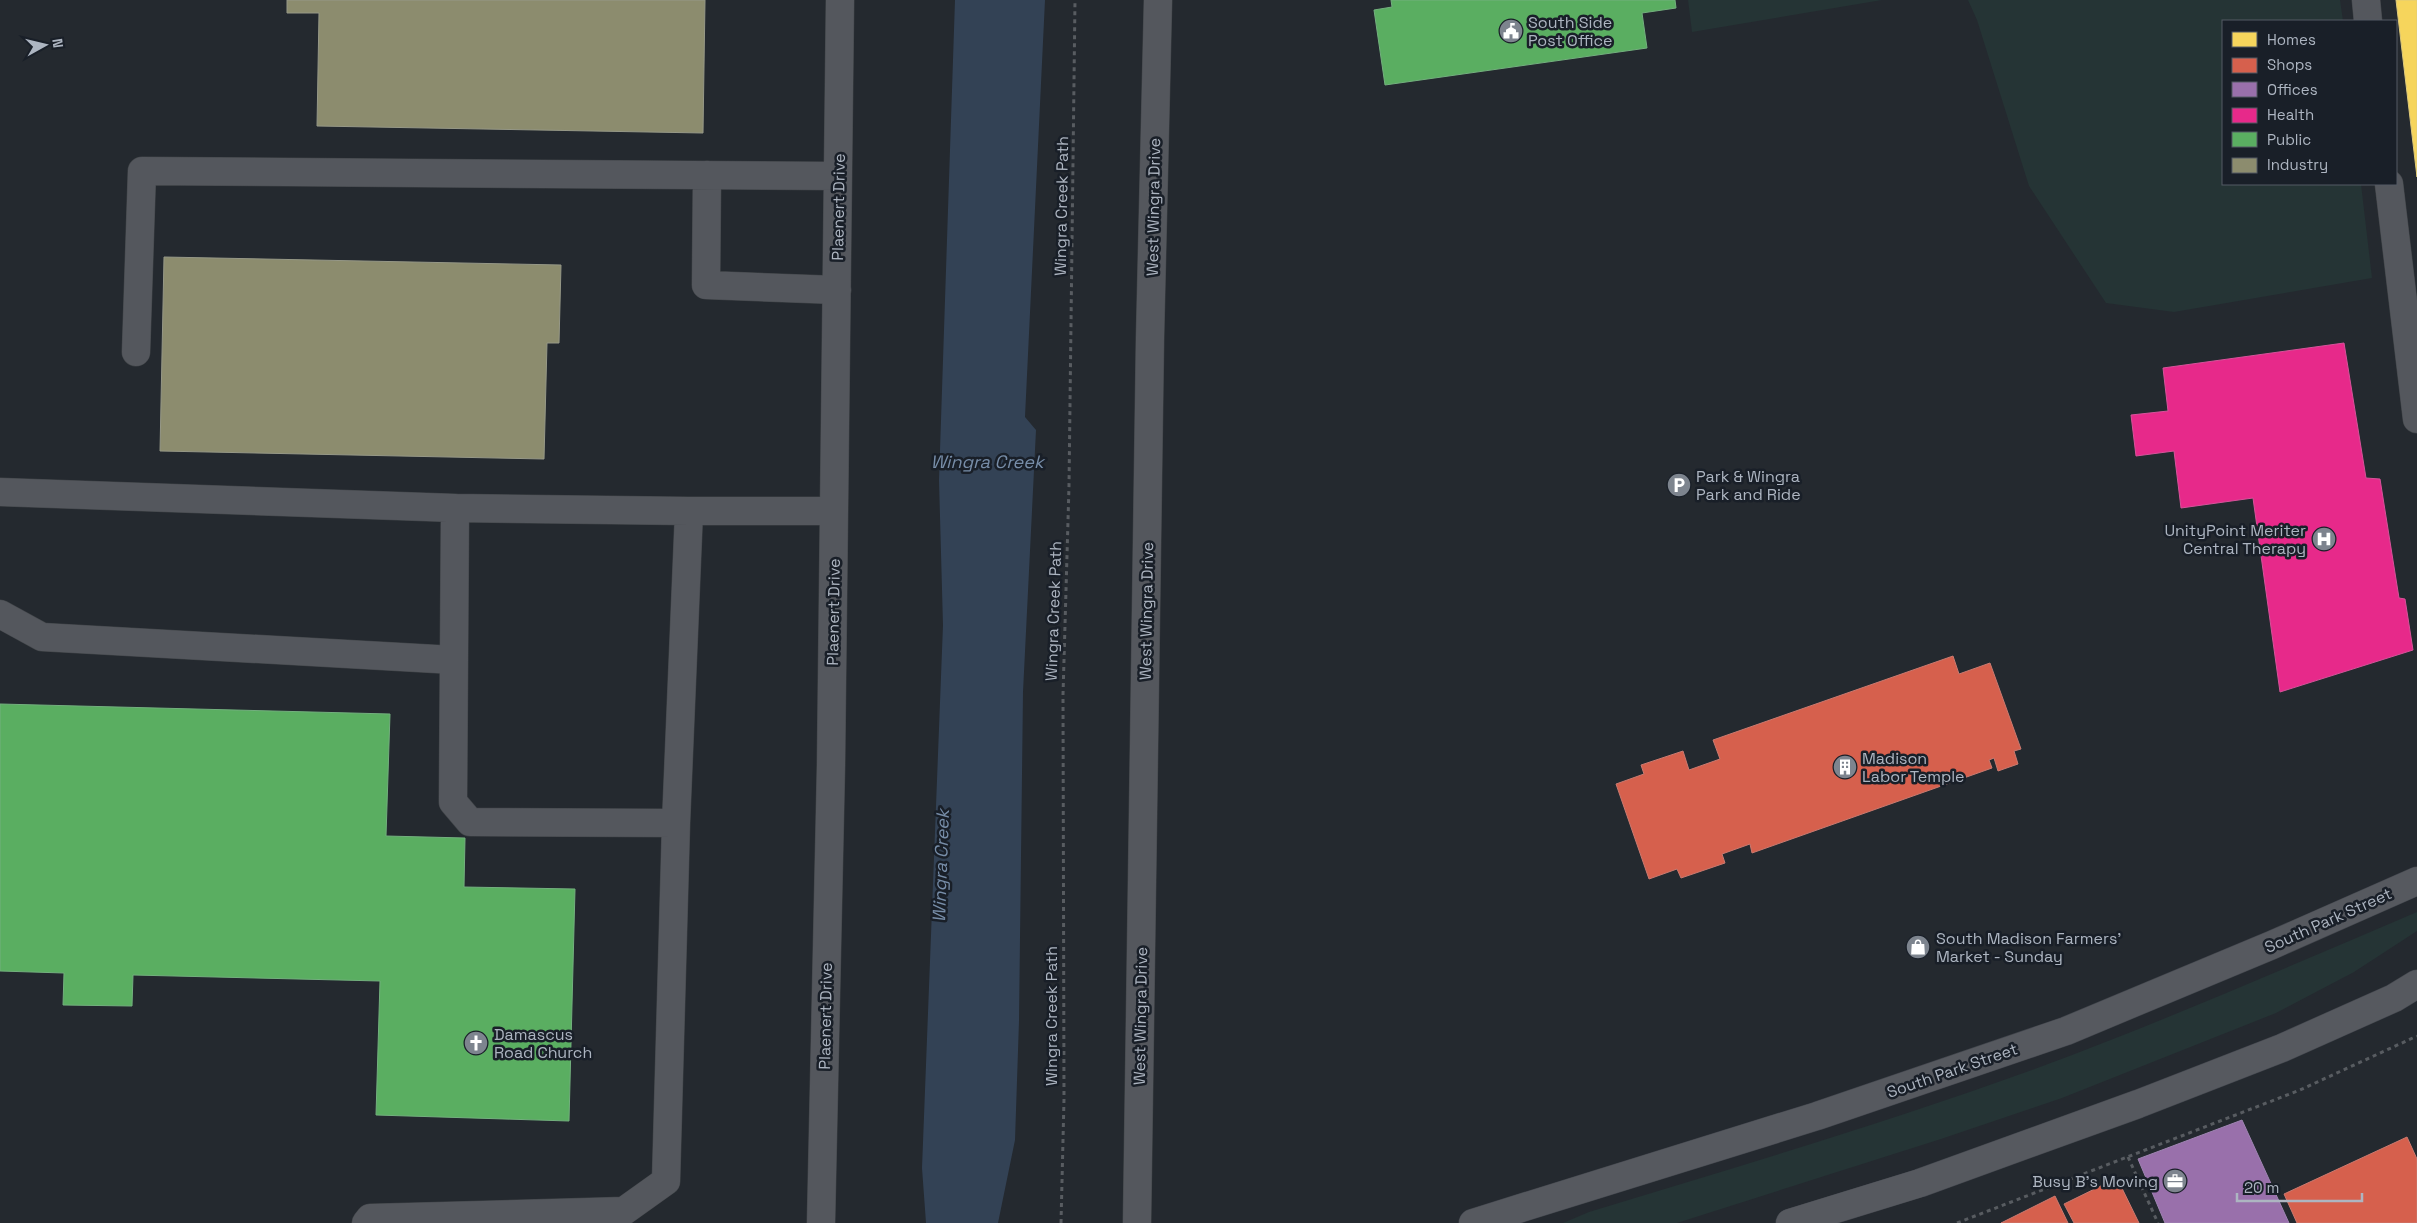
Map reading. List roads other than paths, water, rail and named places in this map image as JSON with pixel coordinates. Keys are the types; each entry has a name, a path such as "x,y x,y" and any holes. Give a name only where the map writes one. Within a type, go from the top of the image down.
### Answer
{"main road":[{"name":"South Park Street","path":"1473,1223 1817,1116 2066,1031 2272,945 2417,881"},
{"path":"1790,1223 1920,1183 2138,1104 2282,1048 2394,998 2417,984"}],"street":[{"name":"Plaenert Drive","path":"821,1223 831,766 840,0"},
{"name":"West Wingra Drive","path":"1137,1223 1150,338 1158,0"},
{"path":"2366,0 2368,20"},
{"path":"136,352 142,171 838,176"},
{"path":"707,175 706,285 837,290"},
{"path":"2389,185 2417,419"},
{"path":"0,492 455,508 834,511"},
{"path":"455,508 453,802 470,822 676,823"},
{"path":"366,1223 370,1218 624,1211 666,1181 676,823 689,511"},
{"path":"0,614 42,637 454,660"}],"water":[{"name":"Wingra Creek","path":"955,0 1045,0 1025,417 1036,430 1023,692 1019,1021 1015,1140 998,1223 926,1223 922,1168 943,625 939,480"}],"place":[{"name":"South Side Post Office","path":"1511,31"},
{"name":"Park & Wingra Park and Ride","path":"1679,485"},
{"name":"UnityPoint Meriter Central Therapy","path":"2324,539"},
{"name":"Madison Labor Temple","path":"1845,767"},
{"name":"South Madison Farmers' Market - Sunday","path":"1918,947"},
{"name":"Damascus Road Church","path":"476,1043"},
{"name":"Busy B's Moving","path":"2175,1181"}]}
